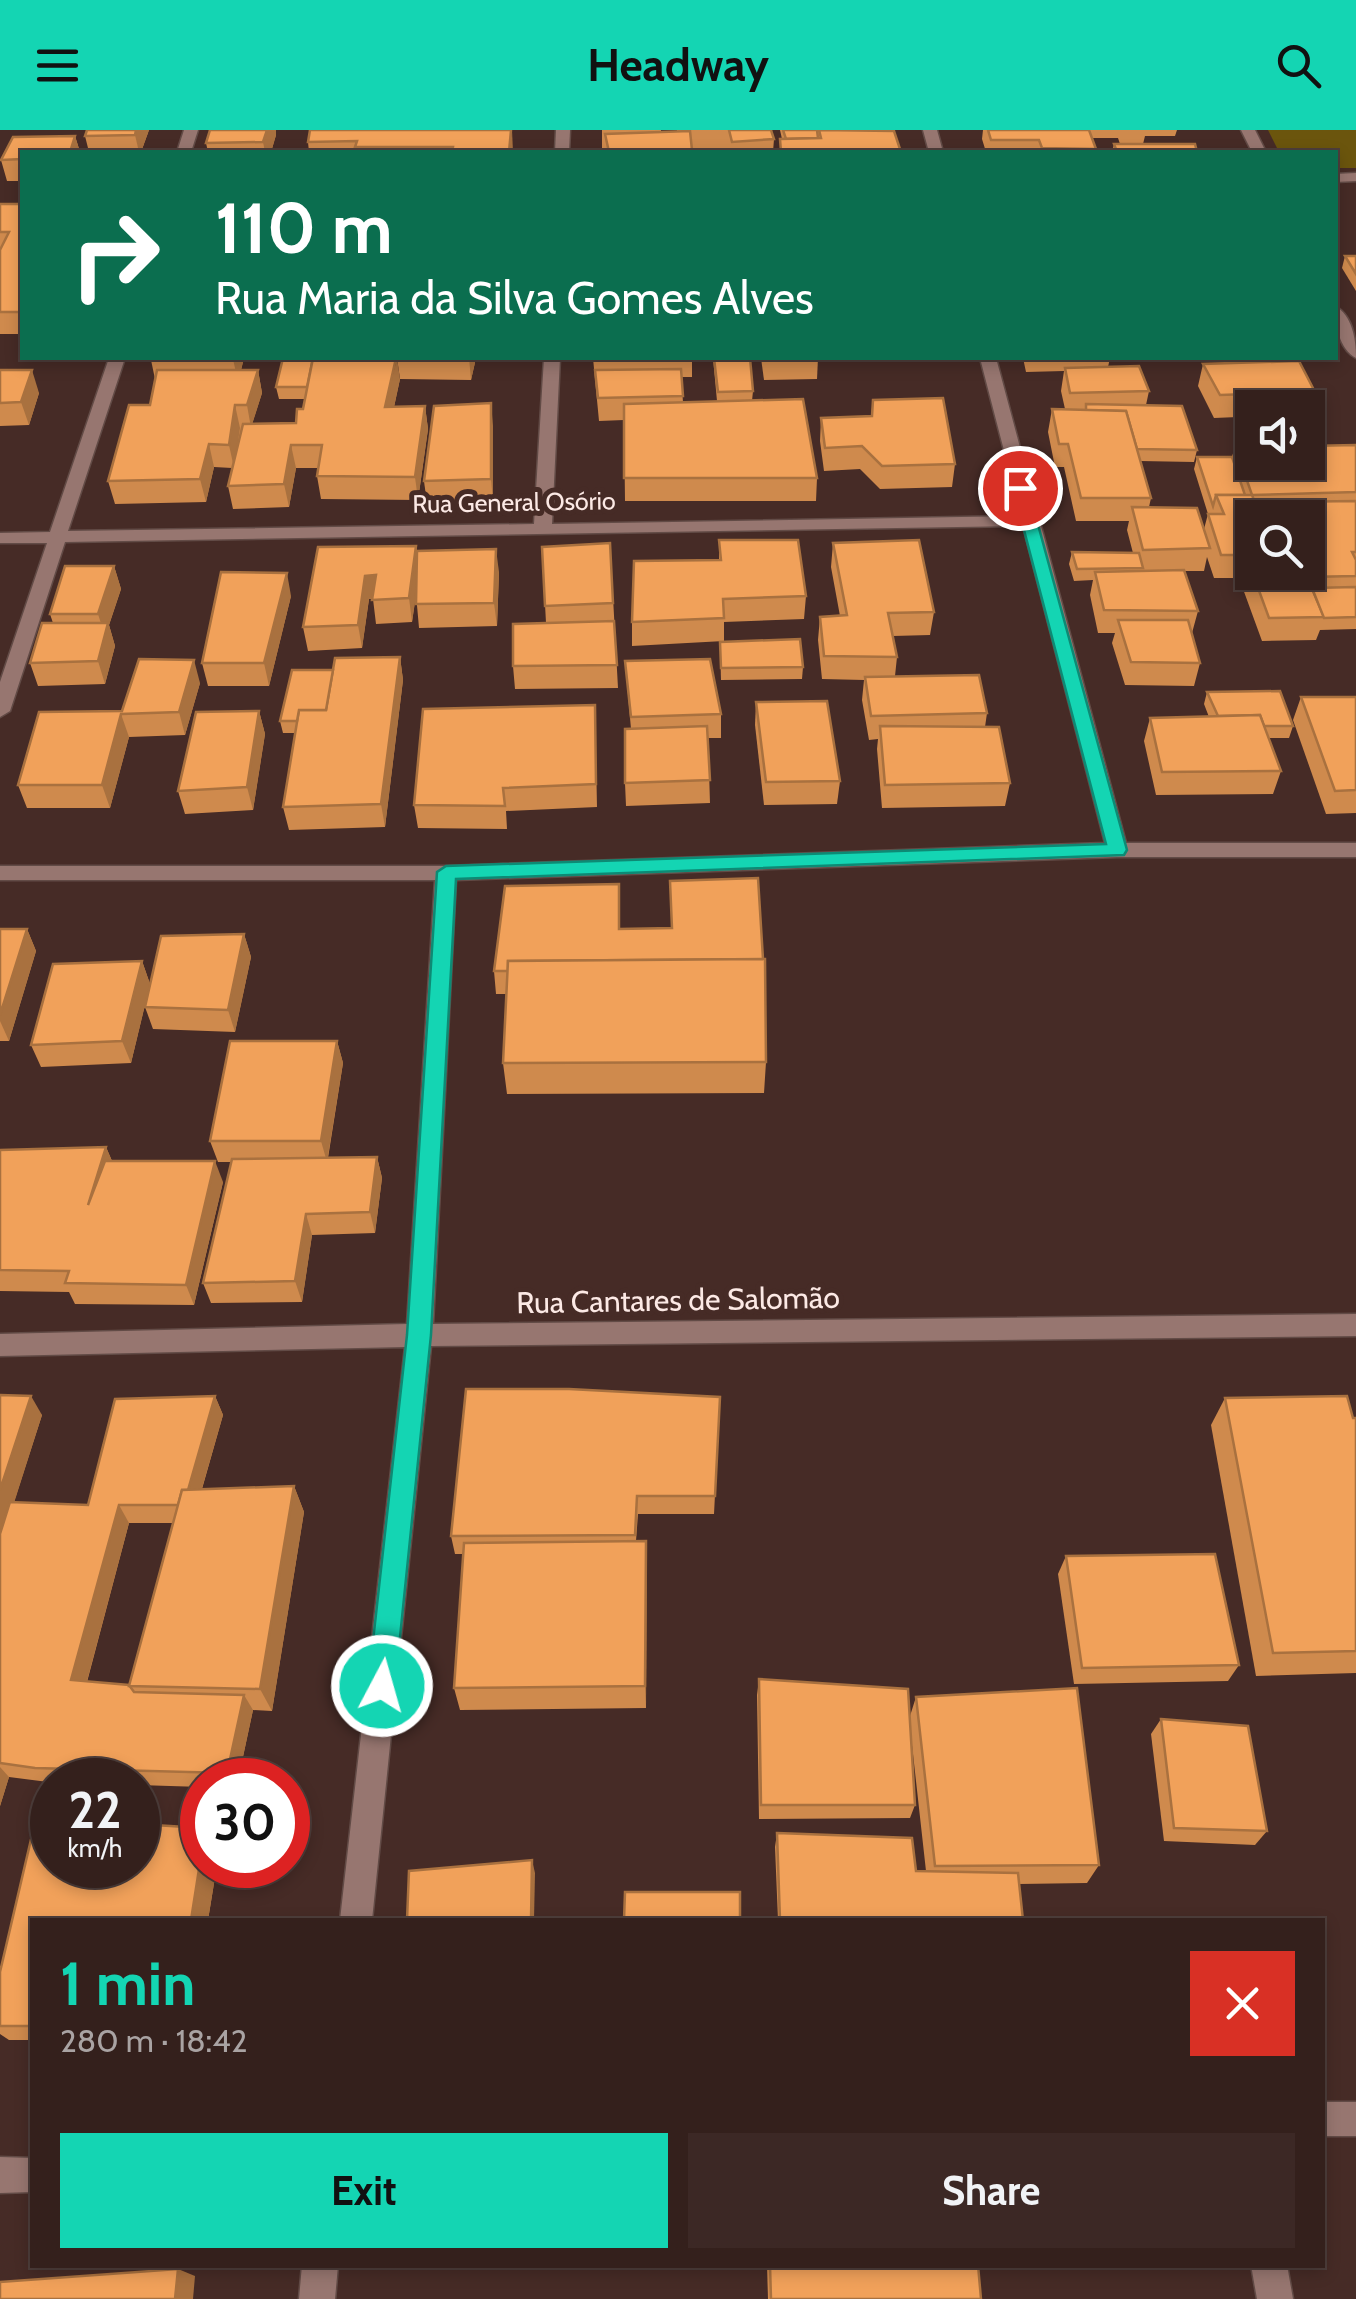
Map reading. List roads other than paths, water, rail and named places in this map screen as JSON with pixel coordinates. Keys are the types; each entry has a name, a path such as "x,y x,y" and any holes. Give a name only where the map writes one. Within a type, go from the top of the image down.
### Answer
{"street":[{"path":"1338,317 1356,353"},
{"path":"0,711 115,360"},
{"path":"544,526 552,360"},
{"path":"988,360 1117,850"},
{"name":"Rua General Osório","path":"0,538 544,526 1028,521"},
{"path":"0,873 446,872 1117,850 1356,850"},
{"path":"356,1918 419,1335 446,872"},
{"name":"Rua Cantares de Salomão","path":"0,1345 419,1335 1356,1325"},
{"path":"1325,2120 1356,2119"},
{"path":"0,2175 30,2175"},
{"path":"316,2299 320,2268"},
{"path":"1270,2268 1275,2299"}]}
